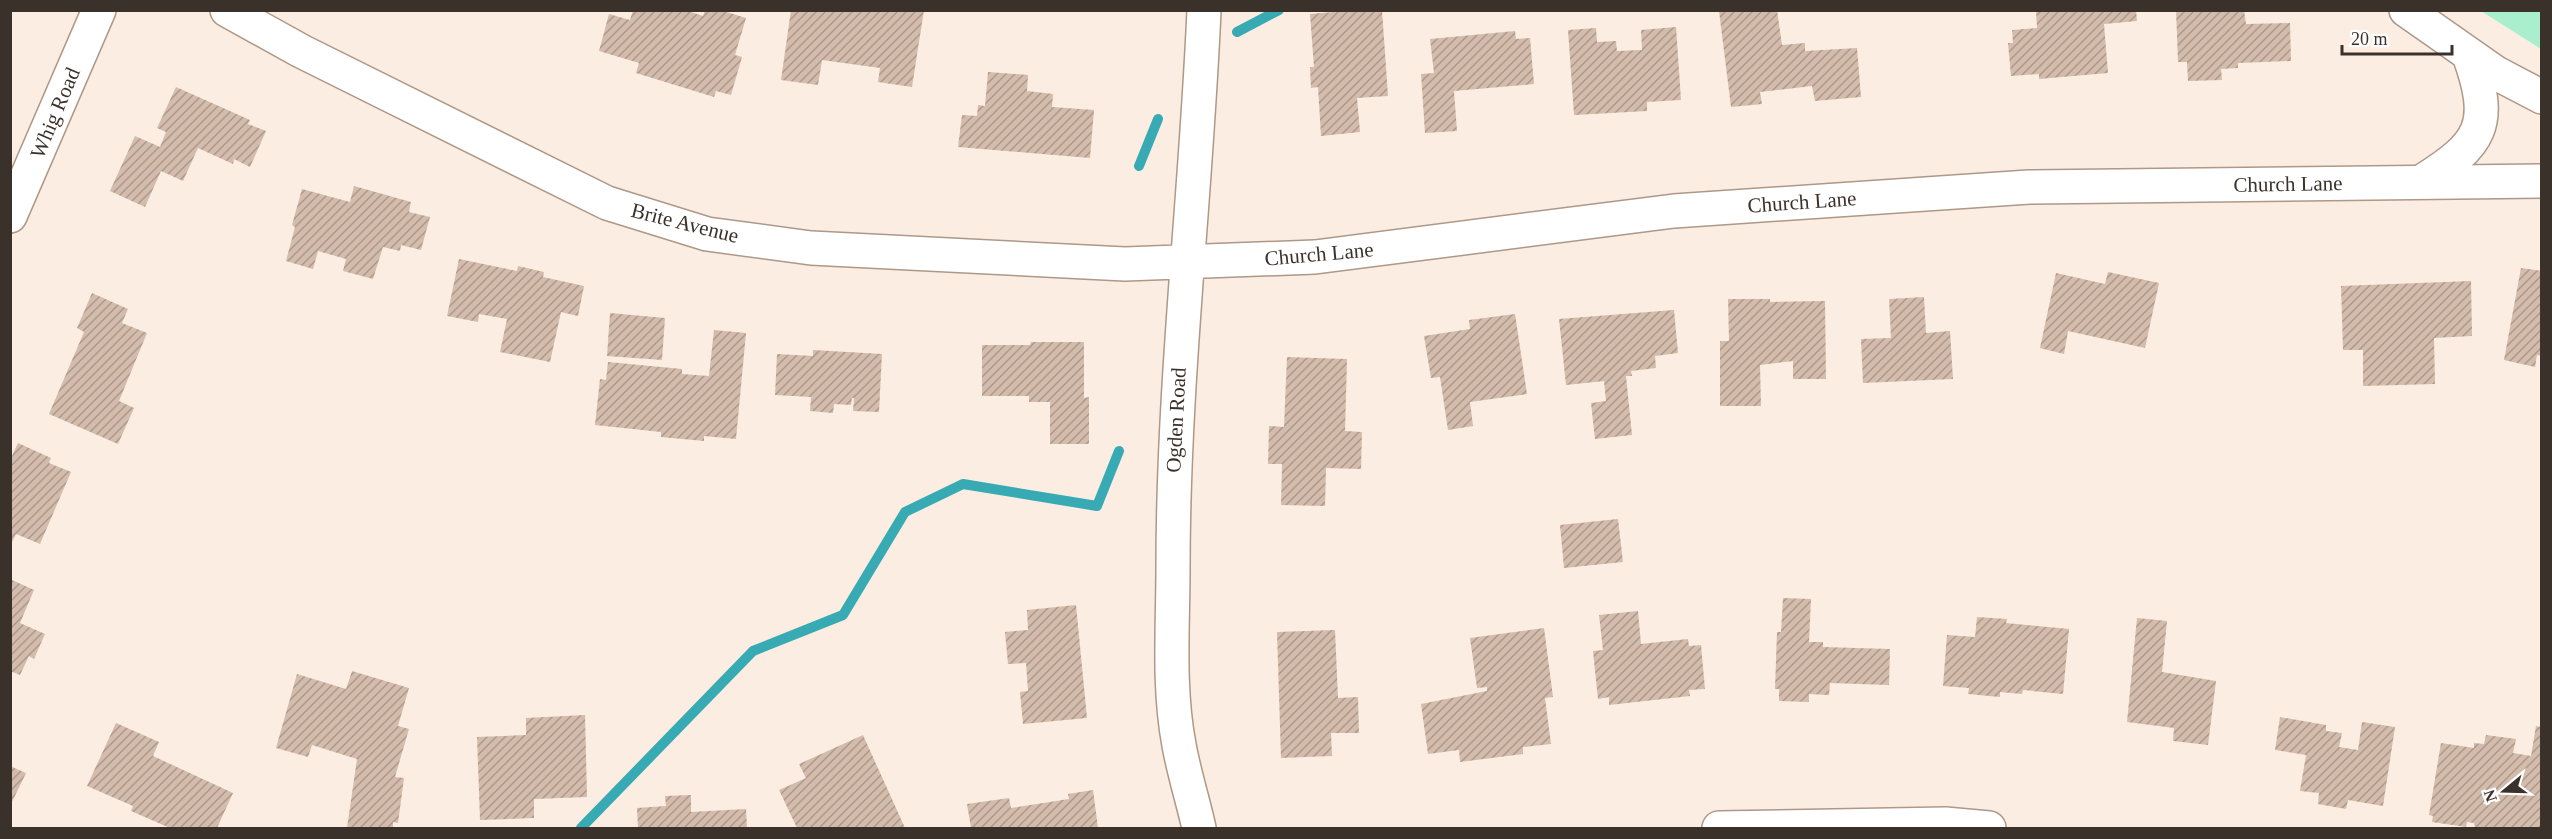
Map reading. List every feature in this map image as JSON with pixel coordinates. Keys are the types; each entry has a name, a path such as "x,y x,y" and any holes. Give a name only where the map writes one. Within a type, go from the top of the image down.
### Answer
{"street":[{"name":"Whig Road","path":"10,216 99,10"},
{"name":"Brite Avenue","path":"227,10 301,51 607,203 707,234 812,248 1125,264 1187,262"},
{"name":"Ogden Road","path":"1199,828 1179,744 1172,683 1173,496 1179,350 1204,10"},
{"path":"2406,10 2496,73 2541,97"},
{"path":"2421,182 2457,158 2472,142 2480,124 2481,89 2469,55"},
{"name":"Church Lane","path":"1187,262 1315,257 1674,211 2029,186 2541,181"},
{"path":"1719,828 1945,824 1989,828"}],"green space":[{"path":"2481,11 2541,11 2541,49"}],"building":[{"path":"633,10 685,10 703,16 705,10 720,10 746,18 735,55 742,57 731,95 716,91 714,97 636,73 639,63 599,51 609,14 630,20"},
{"path":"791,10 924,10 912,87 878,82 880,68 822,60 818,85 781,80"},
{"path":"1382,10 1388,96 1357,98 1360,132 1321,136 1318,87 1311,88 1310,67 1314,67 1310,14"},
{"path":"1777,10 1782,45 1805,43 1805,51 1857,48 1861,97 1815,101 1812,86 1760,92 1762,104 1731,107 1719,11"},
{"path":"2036,10 2136,10 2137,21 2104,24 2108,73 2039,79 2039,74 2011,76 2008,43 2013,43 2012,30 2037,28"},
{"path":"2176,10 2244,10 2246,24 2290,23 2291,61 2238,63 2238,68 2221,69 2222,80 2188,81 2187,62 2178,62"},
{"path":"1676,27 1681,100 1647,102 1647,111 1574,115 1568,30 1596,28 1597,42 1616,41 1617,51 1642,50 1641,30"},
{"path":"1515,31 1516,39 1530,38 1534,84 1454,91 1457,131 1425,133 1421,74 1434,73 1430,39"},
{"path":"988,72 1028,75 1027,91 1053,94 1052,107 1094,110 1090,158 958,147 962,115 977,116 978,105 985,106"},
{"path":"176,87 250,120 248,124 266,131 250,167 234,159 233,164 198,148 183,181 161,171 145,207 110,191 135,136 160,147 166,132 157,128"},
{"path":"354,186 411,202 409,212 430,217 421,250 401,245 400,251 383,247 373,279 343,271 346,259 318,251 313,269 286,261 295,227 292,225 302,189 350,202"},
{"path":"459,259 517,271 518,266 544,272 543,277 584,286 578,316 561,312 550,362 500,352 507,319 479,314 478,322 447,316"},
{"path":"2521,268 2542,271 2542,356 2537,355 2535,367 2504,360"},
{"path":"2108,272 2159,283 2145,348 2068,331 2064,354 2040,348 2056,273 2105,284"},
{"path":"2471,281 2472,336 2434,338 2435,384 2363,386 2363,350 2343,350 2341,286"},
{"path":"92,293 128,309 122,323 147,333 119,401 134,408 118,444 49,414 84,332 77,328"},
{"path":"1924,297 1926,333 1950,331 1953,379 1863,383 1861,339 1891,338 1889,299"},
{"path":"1728,299 1770,299 1770,302 1825,301 1826,379 1793,379 1793,361 1760,365 1761,406 1720,406 1720,341 1729,341"},
{"path":"1674,310 1678,353 1655,356 1656,368 1631,371 1632,376 1626,376 1632,435 1595,439 1591,403 1606,401 1604,381 1566,385 1559,319"},
{"path":"610,313 665,318 662,360 607,356"},
{"path":"1515,314 1527,394 1470,402 1473,426 1448,430 1440,377 1431,378 1424,336 1470,329 1469,320"},
{"path":"714,330 746,333 736,439 704,436 704,441 661,437 661,432 595,425 600,379 606,380 608,362 682,369 682,374 709,376"},
{"path":"1031,342 1084,342 1084,398 1089,397 1089,444 1050,444 1050,402 1029,402 1029,396 982,396 982,345 1030,345"},
{"path":"813,350 882,354 879,412 853,411 854,398 852,398 851,405 834,404 833,413 810,411 811,397 775,395 777,354 813,356"},
{"path":"1287,357 1347,359 1345,431 1362,432 1361,469 1326,468 1325,506 1281,505 1282,464 1268,464 1269,426 1284,427"},
{"path":"18,443 51,458 49,463 71,472 40,544 16,534 10,546 10,460"},
{"path":"1618,519 1623,562 1564,568 1560,525"},
{"path":"10,579 34,590 20,623 45,634 34,659 29,656 20,675 10,671"},
{"path":"1783,598 1811,599 1809,642 1823,642 1823,647 1890,649 1889,685 1830,683 1829,695 1809,694 1809,702 1779,701 1779,689 1775,689 1777,632 1781,632"},
{"path":"1076,605 1087,718 1023,724 1020,692 1028,691 1026,663 1008,664 1005,632 1028,630 1027,610"},
{"path":"1638,611 1641,644 1688,639 1689,646 1701,645 1705,689 1689,690 1690,696 1609,705 1609,697 1598,699 1593,651 1603,650 1599,615"},
{"path":"1977,617 2007,619 2006,623 2069,629 2063,694 2023,690 2022,694 2000,692 2000,697 1968,694 1969,688 1943,686 1947,635 1975,637"},
{"path":"2137,618 2167,621 2162,672 2216,681 2208,745 2173,741 2174,728 2127,722"},
{"path":"1544,628 1553,697 1545,698 1551,744 1523,747 1523,754 1460,762 1459,750 1428,754 1421,704 1487,691 1487,687 1477,688 1470,638"},
{"path":"1335,630 1338,698 1358,697 1359,733 1331,733 1332,756 1281,758 1277,632"},
{"path":"352,671 409,688 398,726 409,729 395,777 404,778 398,823 393,822 393,828 347,828 357,759 312,745 308,757 276,748 297,674 346,689"},
{"path":"585,715 587,797 534,799 534,818 480,820 477,737 526,735 526,718"},
{"path":"2280,717 2326,725 2326,731 2342,733 2339,747 2358,750 2362,722 2395,727 2383,806 2348,800 2346,809 2318,804 2319,793 2300,791 2306,755 2275,750"},
{"path":"116,723 159,742 153,756 233,793 217,828 170,828 131,811 133,806 87,786"},
{"path":"2536,726 2542,727 2542,828 2475,828 2474,823 2467,822 2466,827 2432,822 2433,816 2429,815 2441,743 2474,748 2474,743 2484,744 2486,735 2516,739 2513,753 2531,756"},
{"path":"863,735 905,828 797,828 779,790 806,778 799,764"},
{"path":"10,766 26,773 10,806"},
{"path":"1093,790 1098,828 971,828 967,804 1009,798 1011,808 1069,799 1068,794"},
{"path":"691,795 691,812 746,809 747,828 638,828 637,808 666,806 665,796"}],"waterway":[{"path":"1237,32 1279,10"},
{"path":"1139,166 1158,119"},
{"path":"581,828 753,651 843,615 905,512 963,484 1097,506 1119,451"}]}
